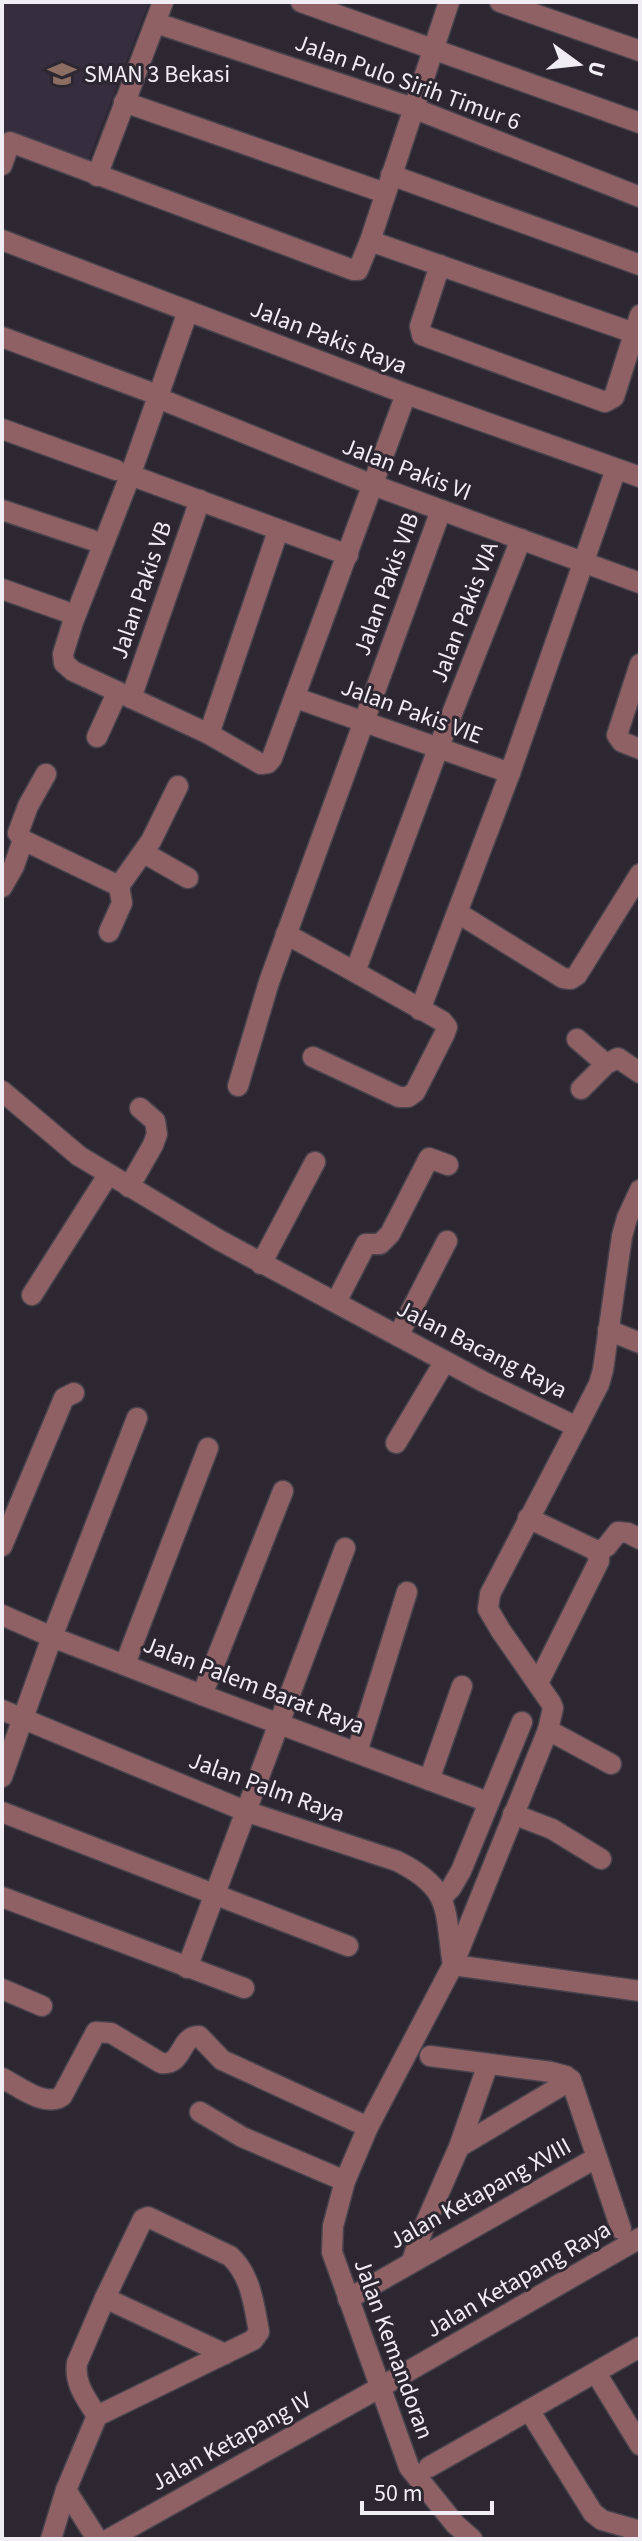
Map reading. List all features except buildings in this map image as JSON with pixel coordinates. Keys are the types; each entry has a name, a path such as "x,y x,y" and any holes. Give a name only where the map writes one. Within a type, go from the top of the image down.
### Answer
{"street":[{"path":"97,176 163,2"},
{"path":"301,2 640,123"},
{"path":"2,165 10,142 358,270 449,2"},
{"path":"500,2 640,51"},
{"name":"Jalan Pulo Sirih Timur 6","path":"156,23 413,108 640,197"},
{"path":"124,102 640,265"},
{"name":"Jalan Pakis Raya","path":"2,240 406,394 640,477"},
{"path":"370,241 637,324 633,361 614,397 605,402 422,335 420,326 440,265"},
{"path":"188,311 152,395 63,654 64,663 73,671 209,734 261,764 268,763 296,698 406,394"},
{"name":"Jalan Pakis VI","path":"2,337 373,485 640,583"},
{"path":"2,429 116,470"},
{"path":"420,1010 510,773 616,469"},
{"path":"141,479 348,555"},
{"name":"Jalan Pakis VB","path":"97,737 124,696 200,500"},
{"path":"2,510 92,540"},
{"name":"Jalan Pakis VIB","path":"238,1086 286,934 441,510"},
{"path":"209,734 278,531"},
{"name":"Jalan Pakis VIA","path":"355,972 521,539"},
{"path":"2,589 64,611"},
{"path":"633,747 620,741 617,734 640,664"},
{"name":"Jalan Pakis VIE","path":"296,698 510,773"},
{"path":"46,774 28,806 18,833 23,840 119,886"},
{"path":"109,932 122,903 119,886 144,853 178,786"},
{"path":"2,887 23,840"},
{"path":"144,853 188,878"},
{"path":"458,913 563,978 571,979 577,975 640,874"},
{"path":"286,934 442,1021 447,1027 415,1092 408,1097 399,1097 313,1057"},
{"path":"577,1039 606,1064"},
{"path":"581,1089 606,1064 618,1058 640,1073"},
{"name":"Jalan Bacang Raya","path":"3,1094 47,1131 108,1175 261,1264 577,1427 490,1594 488,1609 553,1708 548,1730 481,1896"},
{"path":"129,1187 157,1134 155,1121 140,1108"},
{"path":"336,1302 366,1244 380,1244 390,1234 429,1158 448,1165"},
{"path":"261,1264 315,1162"},
{"path":"32,1295 108,1175"},
{"path":"577,1427 599,1384 622,1236 640,1190"},
{"path":"398,1336 447,1241"},
{"path":"608,1330 640,1343"},
{"path":"396,1443 445,1361"},
{"path":"2,1546 64,1398 74,1393"},
{"path":"2,1777 52,1637 137,1418"},
{"path":"125,1664 208,1448"},
{"path":"202,1695 283,1491"},
{"path":"528,1518 597,1553 599,1561 538,1683"},
{"path":"597,1553 618,1532 640,1539"},
{"path":"187,1968 345,1548"},
{"path":"357,1752 407,1592"},
{"name":"Jalan Palem Barat Raya","path":"2,1615 202,1695 488,1802"},
{"path":"429,1780 462,1686"},
{"name":"Jalan Palm Raya","path":"2,1710 245,1811 397,1861 420,1873 442,1897"},
{"path":"522,1722 461,1871 442,1897 453,1965 640,1991"},
{"path":"548,1730 611,1764"},
{"path":"2,1812 348,1946"},
{"path":"513,1814 552,1829 601,1859"},
{"name":"Jalan Kemandoran","path":"472,2539 450,2532 409,2467 332,2252 333,2226 345,2181 368,2127 453,1965 481,1896"},
{"path":"2,1897 244,1988"},
{"path":"2,1989 42,2006"},
{"path":"2,2078 44,2100 57,2100 96,2032 111,2033 161,2063 169,2064 175,2062 189,2038 195,2035 222,2060 368,2127"},
{"path":"430,2056 558,2073 571,2080 596,2158 631,2234"},
{"path":"412,2261 459,2147 488,2064"},
{"path":"459,2147 571,2080"},
{"path":"200,2112 242,2137 345,2181"},
{"name":"Jalan Ketapang XVIII","path":"348,2299 596,2158"},
{"path":"51,2539 66,2490 97,2416 253,2340 259,2332 247,2278 241,2265 230,2256 148,2217 143,2219 77,2363 78,2386 97,2416"},
{"name":"Jalan Ketapang Raya","path":"379,2388 631,2234"},
{"path":"105,2298 225,2354"},
{"path":"429,2467 640,2347"},
{"path":"596,2373 640,2445"},
{"name":"Jalan Ketapang IV","path":"109,2539 379,2388"},
{"path":"529,2410 593,2513 602,2520 640,2531"},
{"path":"66,2490 97,2539"}],"shaded area":[{"name":"SMAN 3 Bekasi","path":"2,2 149,2 87,163 2,130"}],"place":[{"name":"SMAN 3 Bekasi","path":"62,74"}]}
